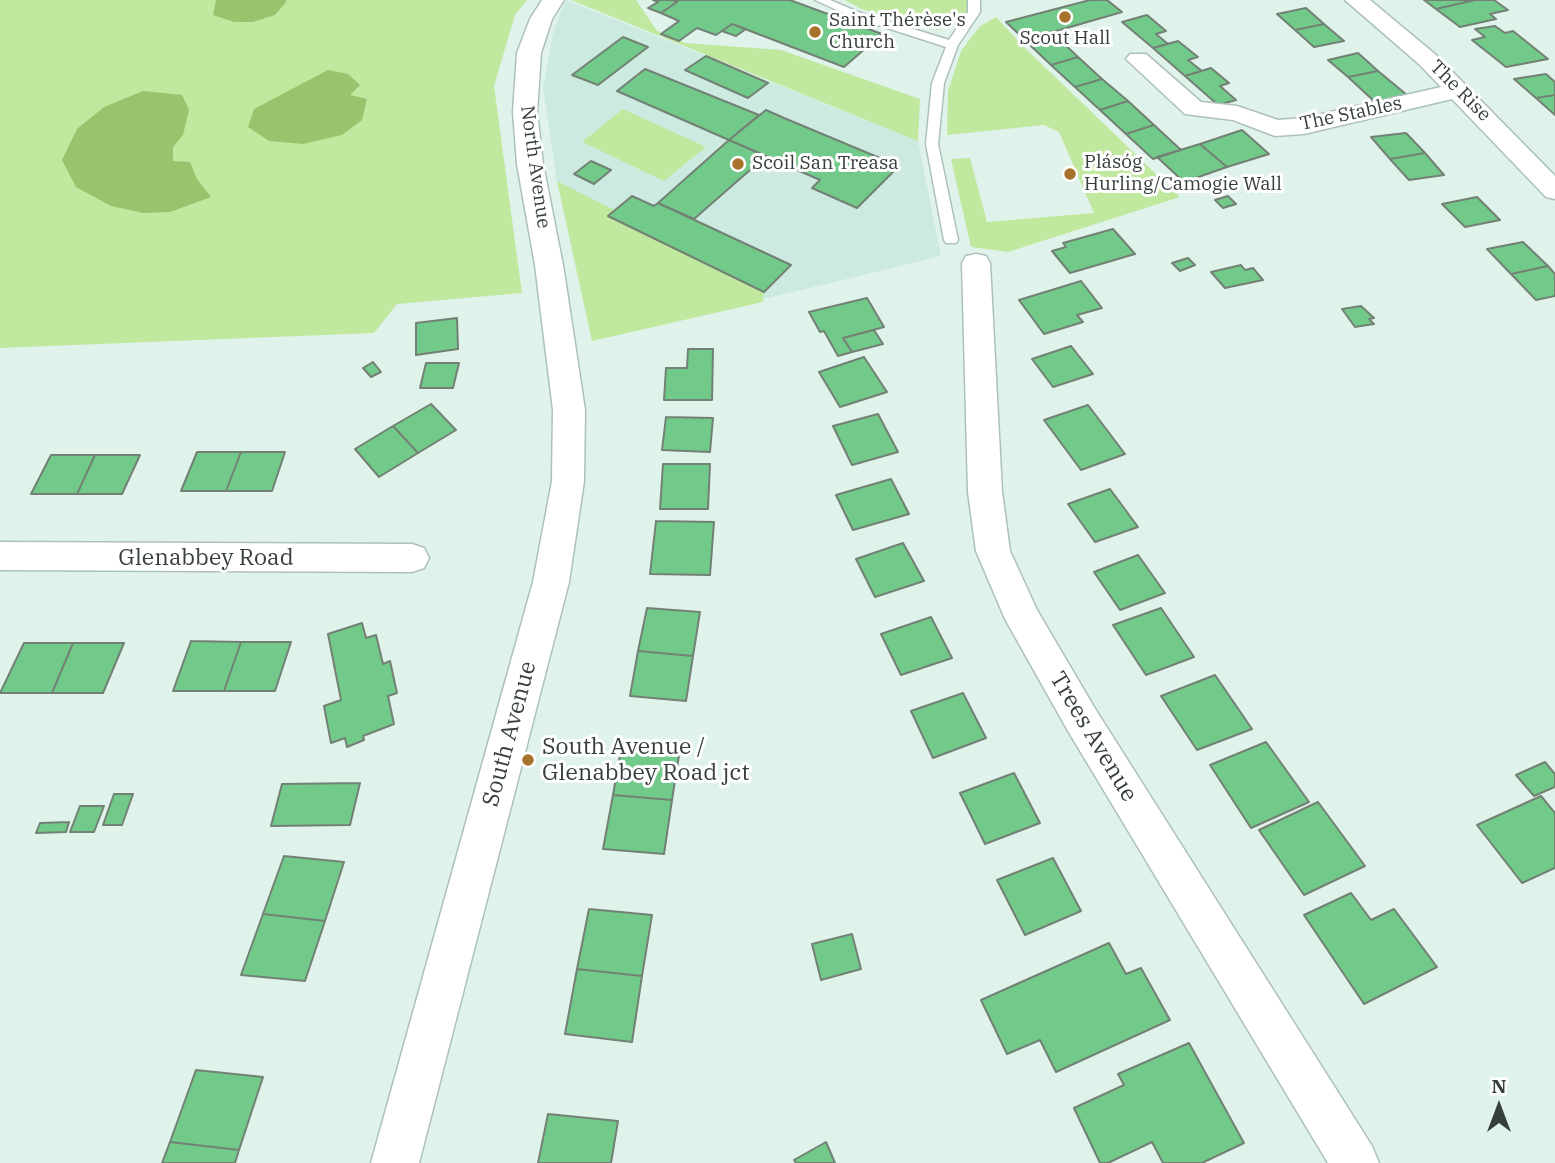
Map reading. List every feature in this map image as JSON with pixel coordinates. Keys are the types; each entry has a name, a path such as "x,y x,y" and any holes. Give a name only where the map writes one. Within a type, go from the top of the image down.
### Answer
{"street":[{"name":"North Avenue","path":"553,0 541,19 529,53 525,112 530,164 554,298"},
{"name":"The Rise","path":"1356,0 1428,60 1555,191"},
{"name":"The Stables","path":"1138,59 1194,109 1237,113 1275,128 1304,126 1458,90"},
{"name":"Trees Avenue","path":"964,252 985,492 993,551 1023,619 1081,719 1355,1163"},
{"name":"South Avenue","path":"395,1163 551,582 568,481 569,410 554,298"},
{"name":"Glenabbey Road","path":"0,556 412,558"}],"lane":[{"path":"821,0 854,15 952,46"},
{"path":"964,252 932,144 938,83 952,46 978,1"}],"shaded area":[{"name":"Scoil San Treasa","path":"566,0 918,141 941,256 592,341 557,181 543,88 554,29"}],"green space":[{"path":"0,0 527,0 515,15 494,86 522,293 397,304 374,333 0,348"},
{"path":"216,0 286,2 275,15 253,22 234,22 213,15"},
{"path":"571,0 636,0 657,31 685,43 781,50 920,99 918,141"},
{"path":"845,0 968,0 968,20 937,30 891,19"},
{"path":"996,17 1180,197 1008,252 971,247 951,159 970,158 987,222 1094,213 1059,132 1044,125 947,135 948,91 961,51 980,26"},
{"path":"328,70 348,74 360,85 350,95 367,99 362,120 342,135 303,144 269,141 248,127 254,109"},
{"path":"143,91 182,95 189,110 183,135 173,147 173,161 190,162 197,179 211,197 170,212 143,213 111,206 76,187 62,160 77,129 104,107"},
{"path":"623,109 706,147 664,181 582,142"},
{"path":"557,181 614,210 609,216 764,292 763,302 592,341"}],"building":[{"path":"653,0 677,2 661,13 648,8 658,2"},
{"name":"Saint Thérèse's Church","path":"673,0 790,0 882,34 844,67 732,24 716,35 697,28 679,41 661,34 679,21 661,13 677,2"},
{"name":"Scout Hall","path":"1090,0 1107,0 1122,12 1025,40 1006,22"},
{"path":"1424,0 1475,0 1436,9"},
{"path":"1475,0 1494,0 1508,10 1490,14 1496,19 1460,27 1436,9"},
{"path":"1306,8 1324,24 1295,30 1277,14"},
{"path":"1147,15 1166,31 1156,34 1168,44 1153,48 1122,22"},
{"path":"732,24 746,29 736,36 722,31"},
{"path":"1324,24 1344,41 1314,47 1295,30"},
{"path":"1495,26 1505,33 1513,31 1548,59 1506,67 1472,40 1485,37 1475,29"},
{"path":"623,37 648,47 598,85 572,75"},
{"path":"1059,39 1078,57 1051,65 1031,46"},
{"path":"1178,41 1198,57 1188,60 1202,71 1185,76 1153,48"},
{"path":"1358,53 1378,71 1348,77 1328,60"},
{"path":"706,56 768,83 748,98 685,70"},
{"path":"1078,57 1102,79 1075,87 1051,65"},
{"path":"1211,68 1229,83 1220,86 1236,100 1218,105 1185,76"},
{"path":"645,69 759,115 729,140 617,91"},
{"path":"1378,71 1407,95 1375,102 1348,77"},
{"path":"1546,74 1555,82 1555,95 1536,98 1514,79"},
{"path":"1102,79 1128,101 1100,110 1075,87"},
{"path":"1555,95 1555,115 1536,98"},
{"path":"1128,101 1154,125 1126,134 1100,110"},
{"path":"766,110 899,166 857,208 812,188 820,180 729,140"},
{"path":"1154,125 1181,150 1153,159 1126,134"},
{"path":"1242,130 1269,154 1227,167 1200,144"},
{"path":"1406,133 1425,153 1390,159 1371,137"},
{"path":"729,140 766,156 694,219 658,203"},
{"path":"1200,144 1227,167 1184,182 1157,157"},
{"path":"1425,153 1444,175 1409,180 1390,159"},
{"path":"591,161 611,170 594,184 574,174"},
{"path":"632,196 654,206 658,203 791,265 764,292 608,216"},
{"path":"1228,196 1236,204 1223,208 1215,200"},
{"path":"1477,197 1500,220 1465,227 1442,204"},
{"path":"1113,229 1135,254 1070,273 1052,251 1066,247 1063,243"},
{"path":"1523,242 1548,266 1511,274 1487,249"},
{"path":"1188,258 1195,265 1180,271 1172,263"},
{"path":"1241,265 1245,270 1253,268 1263,280 1225,288 1211,272"},
{"path":"1548,266 1555,274 1555,296 1536,300 1511,274"},
{"path":"1081,281 1102,308 1077,315 1083,322 1044,334 1019,300"},
{"path":"867,298 884,327 843,338 852,352 838,356 809,312"},
{"path":"1361,306 1374,318 1369,319 1374,324 1355,327 1342,309"},
{"path":"457,318 458,349 416,355 416,323"},
{"path":"874,330 883,344 852,352 843,338"},
{"path":"1071,346 1093,374 1053,387 1032,359"},
{"path":"688,349 713,349 712,400 664,400 666,368 687,368"},
{"path":"864,357 887,392 840,407 819,372"},
{"path":"373,362 381,372 371,377 363,368"},
{"path":"426,363 459,363 453,388 420,388"},
{"path":"431,404 456,430 418,453 393,426"},
{"path":"1088,405 1125,454 1081,470 1044,420"},
{"path":"878,414 898,452 852,465 833,426"},
{"path":"666,417 713,418 710,452 662,450"},
{"path":"393,426 418,453 379,477 355,449"},
{"path":"197,452 241,452 226,491 181,491"},
{"path":"241,452 285,452 272,491 226,491"},
{"path":"51,455 95,455 77,494 31,494"},
{"path":"95,455 140,455 122,494 77,494"},
{"path":"663,464 710,464 708,509 660,509"},
{"path":"891,479 909,514 853,530 836,495"},
{"path":"1110,489 1138,527 1095,542 1068,504"},
{"path":"656,521 714,522 710,575 650,574"},
{"path":"903,543 924,581 875,597 856,559"},
{"path":"1138,555 1165,593 1120,610 1094,572"},
{"path":"647,608 700,612 693,656 638,651"},
{"path":"1161,608 1194,657 1146,675 1113,625"},
{"path":"931,617 952,658 901,675 881,634"},
{"path":"362,623 366,638 376,635 383,664 390,661 397,693 388,696 394,724 363,736 364,740 347,747 345,738 331,743 324,706 341,700 328,634"},
{"path":"191,641 241,642 224,691 173,691"},
{"path":"241,642 291,642 275,691 224,691"},
{"path":"24,643 73,643 52,693 0,693"},
{"path":"73,643 124,643 103,693 52,693"},
{"path":"638,651 693,656 686,701 630,696"},
{"path":"1215,675 1252,729 1197,750 1161,696"},
{"path":"963,693 986,738 933,758 911,711"},
{"path":"1266,742 1309,802 1251,828 1210,765"},
{"path":"622,744 680,749 672,800 613,795"},
{"path":"1545,762 1555,774 1555,787 1534,796 1516,775"},
{"path":"1014,773 1040,823 985,844 960,793"},
{"path":"360,783 350,825 271,826 282,784"},
{"path":"114,794 133,794 122,825 103,825"},
{"path":"613,795 672,800 664,854 603,849"},
{"path":"1541,796 1555,813 1555,868 1522,883 1477,825"},
{"path":"1318,802 1365,866 1304,895 1259,830"},
{"path":"80,806 104,806 94,832 70,832"},
{"path":"69,822 66,832 36,833 40,823"},
{"path":"284,856 344,862 325,921 263,914"},
{"path":"1053,858 1081,911 1025,935 997,880"},
{"path":"1351,893 1371,920 1394,909 1437,967 1364,1004 1304,915"},
{"path":"589,909 652,915 642,976 577,969"},
{"path":"263,914 325,921 305,981 241,975"},
{"path":"852,934 861,969 821,980 812,944"},
{"path":"1109,943 1126,974 1141,968 1170,1020 1056,1072 1040,1040 1007,1054 981,1000"},
{"path":"577,969 642,976 632,1042 565,1034"},
{"path":"1189,1043 1244,1143 1202,1163 1163,1163 1152,1142 1108,1163 1100,1163 1074,1108 1124,1085 1118,1074"},
{"path":"196,1070 263,1077 239,1150 170,1142"},
{"path":"548,1114 618,1121 611,1163 538,1163"},
{"path":"170,1142 239,1150 235,1163 162,1163"},
{"path":"826,1142 835,1163 796,1163 794,1160"}],"place":[{"name":"Scout Hall","path":"1065,17"},
{"name":"Saint Thérèse's Church","path":"815,32"},
{"name":"Scoil San Treasa","path":"738,164"},
{"name":"Plásóg Hurling/Camogie Wall","path":"1070,174"},
{"name":"South Avenue / Glenabbey Road jct","path":"528,760"}]}
